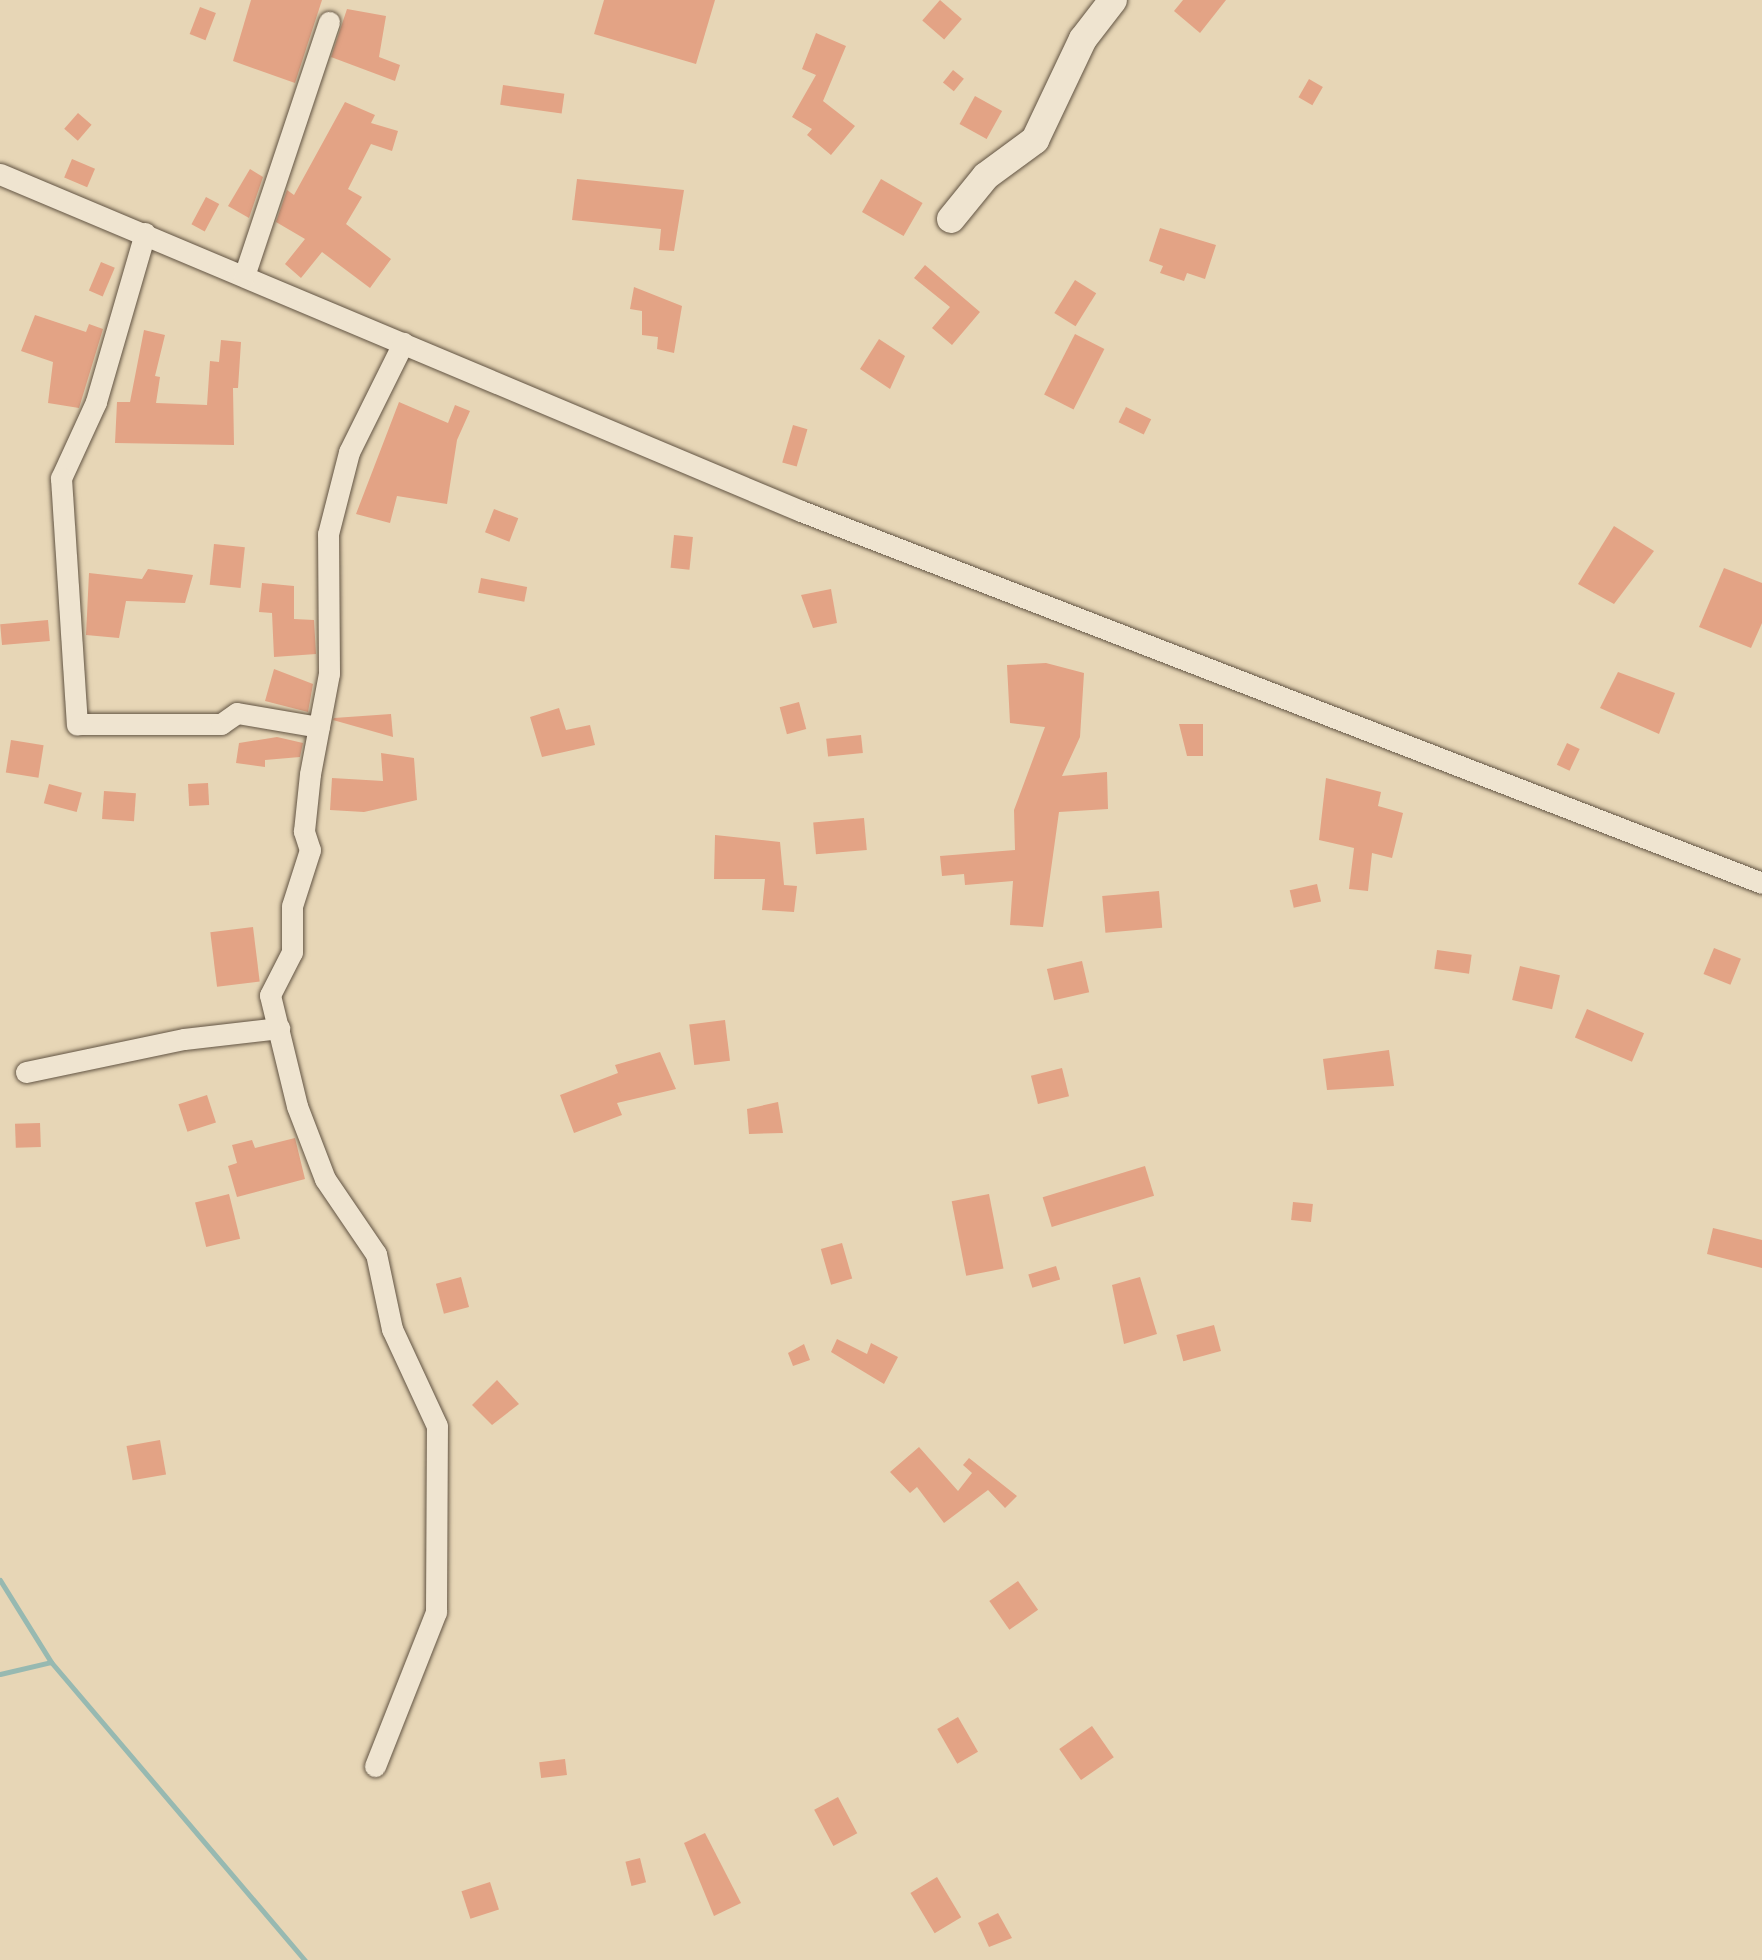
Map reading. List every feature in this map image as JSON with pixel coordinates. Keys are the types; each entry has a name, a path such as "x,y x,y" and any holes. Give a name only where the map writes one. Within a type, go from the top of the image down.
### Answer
{"street":[{"path":"951,219 986,176 1035,140 1083,39 1113,0"},
{"path":"244,276 329,22"},
{"path":"0,174 801,511 1762,883"},
{"path":"145,233 96,402 61,478 77,724 221,724 237,713 318,727"},
{"path":"374,1766 436,1612 438,1426 392,1329 376,1254 325,1179 297,1106 270,995 292,952 292,906 310,850 304,831 318,727 329,673 328,534 349,452 403,343"},
{"path":"26,1072 184,1039 279,1028"}],"building":[{"path":"251,0 322,0 295,83 233,61"},
{"path":"604,0 715,0 696,64 594,34"},
{"path":"940,0 962,19 944,39 922,20"},
{"path":"1183,0 1226,0 1200,33 1174,11"},
{"path":"200,7 216,13 205,40 190,34"},
{"path":"347,9 386,16 379,57 400,65 395,81 331,57"},
{"path":"816,33 846,46 823,101 855,126 831,155 807,135 812,129 792,117 816,75 802,69"},
{"path":"953,70 964,79 954,91 943,82"},
{"path":"1309,79 1323,87 1312,105 1298,97"},
{"path":"503,85 564,94 562,113 500,105"},
{"path":"975,96 1002,111 987,139 959,124"},
{"path":"345,102 375,115 371,123 398,131 392,151 371,144 348,189 362,197 346,224 391,259 370,288 322,252 301,278 285,264 305,239 276,222 287,190 294,195"},
{"path":"78,113 92,125 78,141 64,129"},
{"path":"72,159 95,169 87,187 64,177"},
{"path":"250,169 263,177 249,218 228,206"},
{"path":"577,179 684,190 674,251 659,250 661,229 572,220"},
{"path":"881,179 923,203 904,236 862,212"},
{"path":"206,197 219,204 205,231 191,224"},
{"path":"1160,228 1216,245 1205,279 1187,273 1184,281 1160,273 1163,266 1149,261"},
{"path":"101,262 115,268 103,296 89,291"},
{"path":"925,265 980,312 952,345 932,328 950,307 914,278"},
{"path":"1075,280 1096,293 1076,326 1054,313"},
{"path":"634,287 682,306 674,353 657,349 658,337 642,335 642,311 630,309"},
{"path":"35,315 86,332 89,324 103,329 79,408 48,403 53,362 21,351"},
{"path":"144,330 165,335 155,376 160,377 156,403 207,405 210,361 219,362 221,340 241,342 238,388 233,388 234,445 115,443 117,402 130,402"},
{"path":"1075,334 1104,349 1074,410 1044,395"},
{"path":"879,339 905,356 890,389 860,369"},
{"path":"399,402 448,423 455,405 470,411 457,440 447,504 397,496 390,523 356,514"},
{"path":"1126,407 1151,419 1144,435 1119,422"},
{"path":"793,425 807,429 797,467 782,462"},
{"path":"494,509 518,518 509,542 485,532"},
{"path":"1614,526 1654,551 1614,604 1578,584"},
{"path":"674,535 693,537 689,570 671,568"},
{"path":"214,544 245,547 241,588 210,585"},
{"path":"1724,568 1762,583 1762,623 1751,648 1699,627"},
{"path":"148,569 193,575 185,603 126,601 119,638 86,635 89,573 142,579"},
{"path":"481,578 527,587 524,602 478,593"},
{"path":"262,583 294,586 294,619 314,620 316,654 274,657 272,613 259,612"},
{"path":"831,589 837,623 813,628 801,595"},
{"path":"48,620 50,641 2,645 0,624"},
{"path":"1046,663 1084,673 1080,737 1062,776 1107,772 1108,809 1059,812 1043,927 1010,925 1013,881 965,885 964,874 942,876 940,856 1015,850 1014,810 1045,727 1010,723 1007,665"},
{"path":"274,669 313,684 308,712 265,701"},
{"path":"1618,672 1675,693 1659,734 1600,708"},
{"path":"799,702 806,729 787,734 780,707"},
{"path":"559,708 566,730 590,725 595,745 542,757 530,717"},
{"path":"391,714 393,737 333,720 334,718"},
{"path":"1179,724 1203,724 1203,756 1187,756"},
{"path":"861,735 863,753 828,757 826,739"},
{"path":"277,737 303,743 300,757 265,760 265,767 236,763 239,743"},
{"path":"11,740 44,745 38,778 6,773"},
{"path":"1567,743 1580,749 1570,771 1557,765"},
{"path":"381,753 414,758 417,800 364,812 330,810 332,778 383,781"},
{"path":"1326,778 1381,792 1378,806 1403,813 1392,858 1372,853 1368,891 1349,889 1354,848 1319,840"},
{"path":"208,783 209,805 189,806 188,784"},
{"path":"49,784 82,793 77,812 44,803"},
{"path":"104,791 136,793 134,821 102,819"},
{"path":"864,818 867,850 816,854 813,822"},
{"path":"715,835 780,842 784,885 797,886 794,912 762,910 765,879 714,879"},
{"path":"1317,884 1321,902 1294,908 1290,890"},
{"path":"1159,891 1162,928 1105,933 1102,896"},
{"path":"253,927 260,982 217,987 210,932"},
{"path":"1714,948 1741,959 1730,985 1704,974"},
{"path":"1437,950 1472,955 1469,974 1434,969"},
{"path":"1082,961 1089,992 1054,1000 1047,969"},
{"path":"1520,966 1560,975 1552,1009 1512,1000"},
{"path":"1587,1009 1644,1033 1632,1062 1575,1038"},
{"path":"725,1020 730,1061 694,1065 689,1024"},
{"path":"1389,1050 1394,1086 1327,1090 1323,1059"},
{"path":"660,1052 676,1089 617,1103 622,1115 574,1133 560,1095 618,1073 615,1065"},
{"path":"1062,1068 1069,1096 1038,1104 1031,1076"},
{"path":"207,1095 216,1123 187,1132 178,1104"},
{"path":"778,1102 783,1133 749,1134 747,1109"},
{"path":"40,1123 41,1147 16,1148 15,1124"},
{"path":"295,1138 305,1179 237,1197 228,1166 237,1163 232,1145 252,1140 255,1148"},
{"path":"1145,1166 1154,1196 1052,1227 1043,1197"},
{"path":"229,1194 240,1239 206,1247 195,1202"},
{"path":"989,1194 1004,1269 966,1276 952,1201"},
{"path":"1293,1202 1313,1204 1311,1222 1291,1220"},
{"path":"1713,1228 1762,1240 1762,1268 1707,1254"},
{"path":"842,1243 852,1279 831,1285 821,1249"},
{"path":"1056,1266 1060,1279 1032,1288 1028,1274"},
{"path":"461,1277 469,1307 444,1314 436,1284"},
{"path":"1140,1277 1157,1334 1124,1344 1112,1285"},
{"path":"1214,1325 1221,1351 1183,1361 1176,1335"},
{"path":"837,1339 867,1354 871,1343 898,1357 884,1384 831,1352"},
{"path":"804,1344 810,1360 793,1366 788,1353"},
{"path":"497,1380 519,1404 492,1425 472,1405"},
{"path":"160,1440 166,1474 133,1480 127,1446"},
{"path":"919,1447 958,1491 972,1473 963,1465 969,1458 1017,1496 1005,1508 988,1490 944,1523 917,1487 910,1493 890,1472"},
{"path":"1018,1581 1038,1610 1009,1630 989,1601"},
{"path":"958,1717 978,1752 957,1764 937,1729"},
{"path":"1092,1726 1114,1757 1081,1780 1059,1749"},
{"path":"565,1759 567,1775 541,1778 539,1762"},
{"path":"838,1797 857,1833 833,1846 814,1810"},
{"path":"705,1833 741,1903 714,1916 684,1843"},
{"path":"640,1858 646,1882 631,1886 625,1862"},
{"path":"937,1877 961,1917 935,1933 910,1893"},
{"path":"490,1882 499,1910 470,1919 461,1891"},
{"path":"998,1913 1012,1938 989,1947 978,1923"}],"waterway":[{"path":"0,1580 51,1662"},
{"path":"0,1674 51,1662 305,1960"}]}
